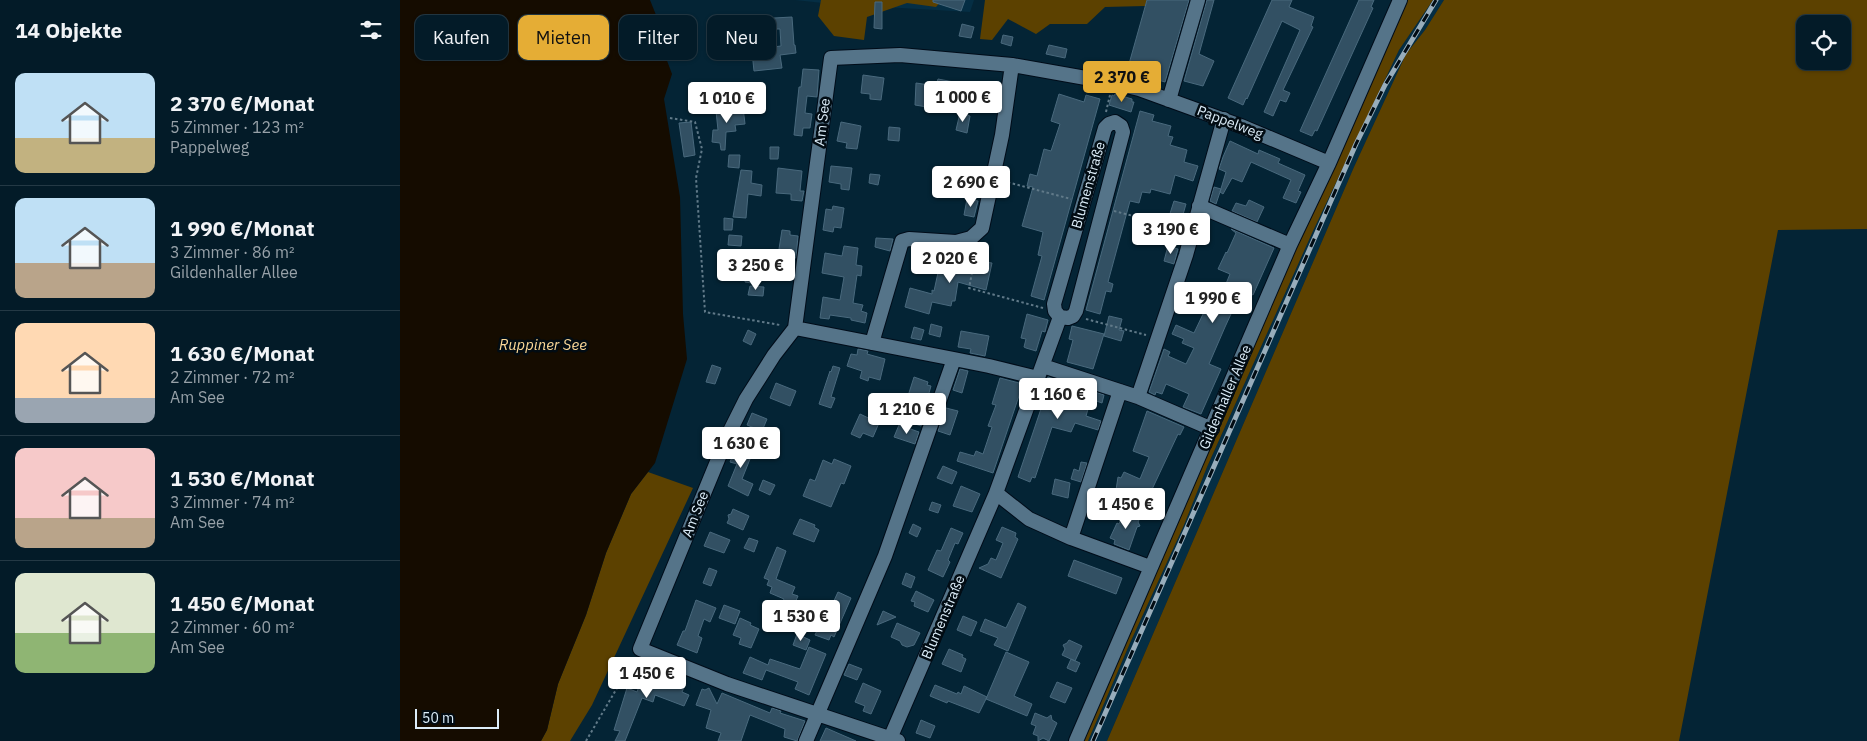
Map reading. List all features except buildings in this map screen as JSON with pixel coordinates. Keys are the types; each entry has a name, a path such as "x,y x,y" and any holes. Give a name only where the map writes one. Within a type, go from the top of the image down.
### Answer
{"street":[{"path":"1169,100 1198,0"},
{"name":"Gildenhaller Allee","path":"1076,741 1290,245 1329,163 1400,0"},
{"name":"Pappelweg","path":"831,58 900,55 1012,65 1114,83 1139,89 1224,120 1329,163"},
{"name":"Am See","path":"640,649 728,435 746,399 774,355 795,328 831,58"},
{"path":"872,343 902,241 909,239 956,242 971,238 982,228 1002,135 1012,65"},
{"path":"1138,397 1192,231 1224,120"},
{"name":"Blumenstraße","path":"892,740 996,493 1041,372 1063,315 1103,208 1123,132 1121,126 1115,122 1105,128 1054,304 1063,315"},
{"path":"1199,206 1290,245"},
{"path":"795,328 954,360 1041,372 1120,391 1212,429"},
{"path":"806,741 885,556 954,360"},
{"path":"1071,538 1120,391"},
{"path":"996,493 1029,519 1071,538 1150,567"},
{"path":"640,649 727,684 892,740"}],"path":[{"path":"1105,128 1105,119 1114,83"},
{"path":"670,118 695,122 702,149 696,178 705,312 795,328"},
{"path":"992,178 1083,202"},
{"path":"1103,208 1192,231"},
{"path":"982,228 969,288 1063,315 1158,338"},
{"path":"586,741 640,649"}],"shaded area":[{"path":"795,0 974,0 970,12"},
{"path":"821,0 942,0 936,7 907,3 867,17 864,40 834,36 818,16"},
{"path":"985,0 1147,0 1145,6 1105,7 1087,24 1050,24 1036,34 1008,19 992,40 980,39"},
{"path":"1404,0 1433,0 1399,50 1313,231 1207,467 1184,525 1088,741 1076,741"},
{"path":"1433,0 1444,0 1425,30 1406,54 1354,167 1107,741 1088,741 1184,525 1207,467 1313,231 1399,50"},
{"path":"1444,0 1867,0 1867,229 1778,230 1679,741 1107,741 1354,167 1406,54 1425,30"},
{"path":"648,472 693,488 592,705 570,741 541,741 547,730 558,684 586,615 606,553 631,494"}],"water":[{"name":"Ruppiner See","path":"400,0 650,0 656,15 619,15 619,60 667,60 672,74 664,99 680,197 683,314 687,359 655,463 631,494 606,553 586,615 558,684 547,730 541,741 400,741"}],"railway":[{"path":"1093,741 1356,144 1385,85 1436,0"}]}
